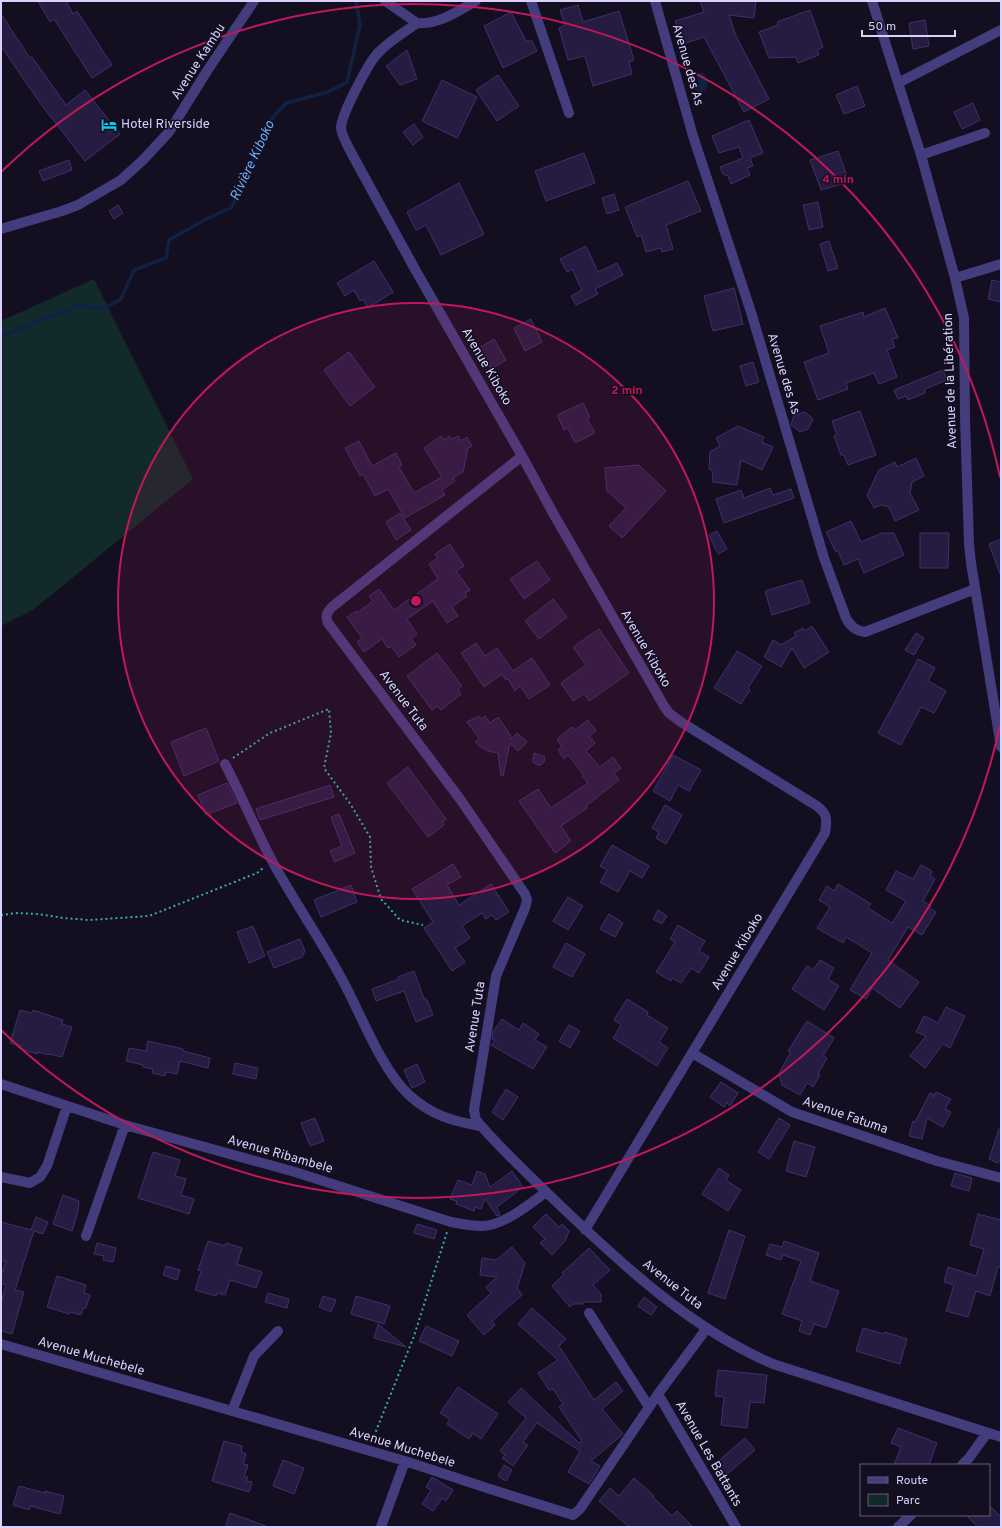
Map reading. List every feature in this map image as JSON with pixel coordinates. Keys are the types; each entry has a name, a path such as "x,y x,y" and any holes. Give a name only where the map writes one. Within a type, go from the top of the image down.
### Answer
{"street":[{"name":"Avenue Kambu","path":"1,229 78,205 121,180 143,160 169,132 207,71 254,1"},
{"path":"385,1 417,23 432,22 476,1"},
{"path":"530,1 569,113"},
{"name":"Avenue des As","path":"655,1 693,136 751,312 824,558 846,618 857,630 865,632 975,589"},
{"name":"Avenue de la Libération","path":"872,1 921,155 955,278 964,318 967,525 971,563 1001,747"},
{"name":"Avenue Kiboko","path":"417,23 380,50 356,90 341,127 342,133 353,156 553,513 664,706 669,713 681,722 817,806 825,813 827,820 825,833 585,1230"},
{"path":"898,83 1001,30"},
{"path":"921,155 985,133"},
{"path":"955,278 1001,264"},
{"name":"Avenue Tuta","path":"522,456 332,607 327,612 326,616 328,623 460,799 525,894 525,908 500,963 494,983 474,1110 476,1120 480,1126 585,1230 661,1296 707,1328 752,1355 773,1364 1001,1437"},
{"path":"226,764 272,860 345,983 380,1053 397,1081 414,1099 440,1116 455,1121 480,1126"},
{"name":"Avenue Fatuma","path":"692,1053 792,1112 937,1161 1001,1178"},
{"name":"Avenue Ribambele","path":"1,1084 126,1125 295,1172 451,1222 468,1226 489,1225 520,1211 546,1192"},
{"path":"1,1177 30,1182 40,1178 47,1166 68,1106"},
{"path":"86,1236 126,1125"},
{"path":"589,1313 649,1407"},
{"name":"Avenue Muchebele","path":"1,1344 405,1461 573,1514 580,1509 658,1394 707,1328"},
{"path":"232,1411 254,1356 278,1332"},
{"name":"Avenue Les Battants","path":"658,1394 736,1527"},
{"path":"963,1464 987,1433"},
{"path":"381,1527 405,1461"},
{"path":"898,1527 910,1516"}],"path":[{"path":"226,764 270,733 329,709 331,733 324,768 351,805 370,837 371,868 381,898 400,920 423,925"},
{"path":"1,915 18,913 38,914 89,920 149,916 257,873 272,860"},
{"path":"368,1451 414,1336 451,1222"}],"green space":[{"path":"94,279 193,479 33,610 1,626 1,321"}],"water":[{"path":"699,73 704,73 708,81 706,91 700,93 694,89 699,83 697,76"}],"building":[{"path":"38,1 66,1 73,14 77,11 112,65 92,78 54,19 50,22"},
{"path":"700,1 756,1 754,18 729,15 736,36 769,99 744,112 704,37 683,44 675,21 704,12"},
{"path":"578,5 583,22 619,11 634,60 629,62 632,74 593,86 585,56 568,60 559,28 565,25 560,10"},
{"path":"810,10 823,47 817,50 819,55 798,63 796,57 769,58 759,32 778,25 777,22"},
{"path":"511,12 526,41 532,41 537,51 503,68 484,26"},
{"path":"1,14 30,58 32,57 66,105 85,90 120,134 85,161 40,103 1,46"},
{"path":"925,20 929,46 913,49 909,23"},
{"path":"407,50 417,79 400,85 386,66"},
{"path":"498,75 519,106 497,121 476,90"},
{"path":"442,80 477,97 457,138 422,121"},
{"path":"857,86 865,106 844,114 836,95"},
{"path":"973,103 980,120 962,129 954,112"},
{"path":"749,120 763,153 750,158 753,166 747,168 750,175 731,184 728,176 723,174 720,167 743,158 739,147 719,153 712,136"},
{"path":"414,124 423,137 413,145 403,132"},
{"path":"838,151 849,182 821,190 810,160"},
{"path":"584,153 595,183 546,201 535,171"},
{"path":"69,160 72,170 43,181 39,171"},
{"path":"688,181 701,211 666,225 673,249 662,252 661,248 646,252 641,235 637,237 625,207"},
{"path":"459,183 484,234 441,255 426,225 416,230 407,212"},
{"path":"614,194 619,210 607,214 602,198"},
{"path":"818,202 823,227 809,230 803,205"},
{"path":"118,205 123,213 114,219 109,211"},
{"path":"829,241 838,268 828,271 820,244"},
{"path":"586,246 598,272 617,263 623,275 595,289 598,294 576,305 571,296 582,290 572,269 567,272 560,259"},
{"path":"374,261 393,292 368,308 363,299 360,301 354,290 345,296 337,283"},
{"path":"992,280 1001,282 1001,302 988,299"},
{"path":"734,288 743,324 713,331 704,296"},
{"path":"885,308 898,338 892,339 895,347 887,350 897,377 879,384 874,373 846,383 848,389 818,400 804,362 829,353 820,326 863,312 864,317"},
{"path":"531,319 542,342 525,351 514,328"},
{"path":"494,339 506,360 491,369 479,348"},
{"path":"349,352 375,387 350,406 324,370"},
{"path":"753,362 759,382 746,386 740,366"},
{"path":"943,370 947,380 925,389 925,393 908,400 906,396 898,399 894,390"},
{"path":"583,403 590,417 587,419 595,433 575,443 568,428 564,430 557,415"},
{"path":"860,411 876,455 848,465 844,455 841,455 834,436 837,435 832,421"},
{"path":"805,412 813,419 808,429 800,432 791,425 794,415"},
{"path":"738,426 764,437 762,442 773,447 762,470 741,460 737,485 713,482 712,470 709,469 710,452 720,446 716,438"},
{"path":"441,436 444,440 450,436 452,439 458,436 461,441 467,437 472,446 468,448 463,472 453,478 455,481 442,490 445,495 405,518 388,489 375,496 363,474 360,476 345,448 359,441 372,466 396,453 402,465 399,467 414,493 442,477 424,448"},
{"path":"916,458 924,476 912,482 910,493 919,510 895,521 889,507 881,505 874,508 867,495 879,470 895,462 897,467"},
{"path":"639,465 666,491 622,538 609,526 626,508 607,491 605,468"},
{"path":"770,488 773,495 791,489 794,498 724,523 716,499 741,490 744,498"},
{"path":"400,513 411,530 396,540 386,522"},
{"path":"851,521 861,542 882,533 894,533 904,555 864,573 858,559 844,565 838,551 836,552 826,532"},
{"path":"717,531 727,549 718,554 709,535"},
{"path":"920,533 949,533 948,568 920,568"},
{"path":"1001,539 1001,574 1000,574 989,544"},
{"path":"450,544 464,566 456,571 470,590 465,593 467,596 452,607 458,616 447,623 433,601 407,619 417,634 411,638 416,645 399,657 391,646 388,648 382,639 364,652 357,642 362,638 347,617 356,611 357,613 373,601 369,596 379,589 394,610 438,579 429,564 438,558 435,554"},
{"path":"537,561 550,580 524,599 510,579"},
{"path":"802,580 810,603 772,615 765,591"},
{"path":"553,599 567,617 539,639 525,621"},
{"path":"812,626 829,652 804,668 792,648 781,667 764,657 773,640 781,645 796,636 794,633 803,628 805,631"},
{"path":"599,629 629,673 589,701 584,694 573,701 561,683 586,665 573,647"},
{"path":"916,633 924,638 914,655 905,650"},
{"path":"476,643 485,656 497,648 513,671 532,658 550,685 529,699 520,686 515,691 508,679 506,680 502,674 484,687 461,653"},
{"path":"737,651 762,666 748,688 750,690 741,704 714,688"},
{"path":"437,653 462,686 458,689 461,694 441,710 437,706 432,710 407,676"},
{"path":"918,659 935,668 928,681 946,691 934,713 921,707 901,745 878,733"},
{"path":"479,716 481,719 485,716 490,723 498,717 511,736 511,739 517,733 527,742 518,751 510,743 503,776 501,776 498,753 488,751 475,742 479,738 467,722"},
{"path":"588,720 596,731 589,736 595,743 586,751 600,767 613,757 621,768 614,773 619,780 586,806 587,808 561,826 571,841 555,853 519,801 538,789 551,808 588,783 568,755 564,759 558,750 562,747 557,739 572,727 575,730"},
{"path":"206,728 219,761 184,776 171,742"},
{"path":"534,753 545,757 544,762 541,765 537,765 533,762"},
{"path":"673,755 701,770 689,791 678,785 670,801 653,791"},
{"path":"408,767 446,819 442,822 444,825 428,837 387,783"},
{"path":"227,783 237,803 206,815 198,795"},
{"path":"330,785 334,797 260,820 256,809"},
{"path":"665,805 682,815 666,844 656,838 659,832 652,828"},
{"path":"339,814 355,853 335,862 330,851 342,846 331,817"},
{"path":"612,845 649,866 642,878 630,871 618,892 600,882 607,870 600,866"},
{"path":"453,864 461,877 447,885 459,905 491,884 509,912 496,920 492,915 486,919 482,913 462,926 470,938 455,948 465,962 452,971 424,928 433,922 412,889"},
{"path":"921,865 932,871 930,876 935,879 923,901 931,906 929,908 936,912 922,935 908,927 888,960 919,982 900,1008 872,988 866,999 850,990 872,953 846,937 843,943 817,928 830,907 819,900 827,886 834,891 838,884 871,904 868,908 892,923 906,901 886,890 896,871 913,879"},
{"path":"351,885 357,902 321,917 314,900"},
{"path":"568,897 583,906 568,930 553,921"},
{"path":"658,910 667,916 662,924 653,919"},
{"path":"609,914 623,923 615,937 600,929"},
{"path":"678,925 705,941 699,951 709,957 699,973 691,968 681,983 672,978 671,981 656,972 675,942 670,939"},
{"path":"253,926 265,956 249,963 237,932"},
{"path":"300,939 305,951 302,957 274,968 267,952"},
{"path":"566,943 585,954 572,977 553,967"},
{"path":"820,960 834,968 828,979 839,986 824,1010 792,989 807,966 813,970"},
{"path":"414,971 424,999 426,998 433,1015 416,1022 404,991 376,1001 372,989 399,979 398,977"},
{"path":"627,999 648,1012 647,1015 668,1028 659,1042 668,1048 657,1066 613,1038 621,1025 614,1020"},
{"path":"946,1007 965,1016 950,1048 943,1044 925,1068 910,1056 926,1036 916,1032 924,1016 938,1023"},
{"path":"20,1010 32,1013 33,1010 63,1020 62,1024 72,1027 62,1057 38,1052 38,1054 20,1049 21,1046 10,1043"},
{"path":"502,1019 519,1030 523,1023 539,1034 535,1040 547,1047 533,1069 491,1045 495,1040 492,1039 493,1032"},
{"path":"807,1021 834,1038 823,1056 827,1058 813,1087 807,1083 800,1095 782,1085 779,1073 791,1052 788,1051"},
{"path":"569,1025 580,1031 570,1048 559,1041"},
{"path":"148,1041 183,1049 183,1051 210,1058 208,1068 180,1061 177,1074 166,1072 165,1076 152,1073 153,1069 143,1067 143,1065 126,1061 129,1048 146,1051"},
{"path":"235,1063 258,1068 256,1079 233,1074"},
{"path":"417,1064 425,1082 412,1088 404,1070"},
{"path":"721,1082 738,1093 730,1106 727,1103 724,1107 710,1097"},
{"path":"506,1089 518,1097 503,1120 492,1112"},
{"path":"936,1092 951,1099 945,1109 951,1112 943,1127 927,1118 922,1139 909,1136 913,1121 915,1122 930,1093 934,1095 933,1097"},
{"path":"315,1118 324,1141 310,1146 301,1123"},
{"path":"779,1118 790,1125 769,1159 758,1152"},
{"path":"999,1129 1001,1129 1001,1157 998,1163 989,1159"},
{"path":"794,1141 815,1147 806,1177 786,1171"},
{"path":"153,1152 180,1160 175,1176 186,1179 181,1195 194,1199 189,1214 138,1198"},
{"path":"719,1168 729,1175 726,1180 741,1190 728,1211 702,1194"},
{"path":"477,1171 485,1174 490,1187 512,1171 523,1187 497,1207 500,1215 497,1216 485,1199 481,1209 475,1207 474,1211 456,1204 457,1201 450,1199 458,1180 472,1185"},
{"path":"955,1173 972,1178 969,1191 951,1186"},
{"path":"63,1195 79,1201 78,1211 72,1231 53,1224"},
{"path":"546,1214 559,1227 562,1224 569,1231 565,1241 552,1255 540,1243 545,1239 533,1227"},
{"path":"978,1214 1001,1220 1001,1268 998,1267 990,1296 976,1291 968,1317 946,1311 954,1285 944,1282 948,1267 976,1276 984,1249 970,1245"},
{"path":"36,1217 48,1222 43,1234 34,1231 15,1290 24,1292 12,1334 1,1331 1,1303 6,1285 1,1284 1,1276 6,1261 1,1261 1,1222 31,1230"},
{"path":"417,1224 437,1230 434,1239 414,1233"},
{"path":"729,1230 745,1236 725,1299 708,1293"},
{"path":"208,1241 225,1246 226,1243 242,1248 237,1264 262,1272 256,1288 230,1280 225,1295 217,1293 216,1296 195,1290 201,1271 198,1270"},
{"path":"784,1241 819,1253 810,1281 839,1291 826,1328 814,1324 810,1335 799,1331 802,1321 782,1314 801,1261 783,1255 781,1260 766,1255 770,1244 782,1247"},
{"path":"97,1243 116,1248 113,1262 103,1260 104,1256 94,1254"},
{"path":"512,1247 525,1263 517,1288 522,1295 492,1321 495,1325 484,1335 467,1315 491,1293 486,1287 497,1277 480,1275 482,1258 496,1260"},
{"path":"589,1248 610,1270 593,1285 601,1294 601,1302 583,1302 583,1304 573,1304 570,1307 552,1286 564,1274 562,1273"},
{"path":"166,1266 180,1270 177,1280 163,1275"},
{"path":"57,1276 86,1285 84,1293 90,1295 86,1308 83,1308 81,1315 71,1312 69,1314 47,1307"},
{"path":"268,1293 289,1299 287,1308 265,1302"},
{"path":"323,1296 336,1300 331,1312 319,1307"},
{"path":"356,1296 390,1306 384,1324 351,1314"},
{"path":"644,1297 657,1307 651,1315 638,1306"},
{"path":"532,1308 566,1339 559,1346 594,1400 616,1382 623,1391 602,1409 623,1434 591,1461 600,1466 589,1484 568,1472 580,1451 537,1423 523,1442 528,1445 513,1466 502,1458 505,1455 500,1451 526,1418 508,1402 521,1388 579,1443 582,1441 559,1407 563,1404 553,1389 549,1390 538,1373 558,1360 518,1324"},
{"path":"378,1324 406,1347 374,1338"},
{"path":"426,1326 459,1341 452,1356 419,1341"},
{"path":"863,1328 884,1334 885,1332 907,1339 900,1364 856,1351"},
{"path":"718,1370 767,1375 764,1403 750,1402 747,1428 721,1425 724,1397 715,1396"},
{"path":"458,1387 498,1414 481,1439 473,1433 469,1439 447,1424 450,1419 440,1413"},
{"path":"898,1428 937,1443 929,1464 894,1464 901,1447 891,1443"},
{"path":"745,1438 755,1450 724,1477 714,1465"},
{"path":"224,1441 242,1446 241,1452 246,1454 243,1464 248,1465 244,1477 248,1477 246,1481 252,1482 249,1492 212,1481"},
{"path":"283,1460 304,1468 294,1494 273,1486"},
{"path":"504,1465 512,1470 506,1481 498,1476"},
{"path":"432,1477 453,1490 446,1501 442,1498 433,1511 422,1504 431,1490 426,1487"},
{"path":"634,1478 654,1496 653,1497 672,1516 677,1511 693,1527 629,1527 599,1501 610,1488 619,1496"},
{"path":"19,1486 64,1496 60,1514 31,1506 29,1510 13,1505"},
{"path":"990,1506 1001,1517 1001,1527 978,1527 967,1516 990,1516"},
{"path":"230,1513 266,1526 266,1527 225,1527"}],"waterway":[{"name":"Rivière Kiboko","path":"1,336 78,306 105,308 121,299 134,270 166,258 169,240 208,218 231,208 244,184 269,122 286,103 328,92 347,82 360,25 356,1"}],"place":[{"name":"Hotel Riverside","path":"109,125"}]}
